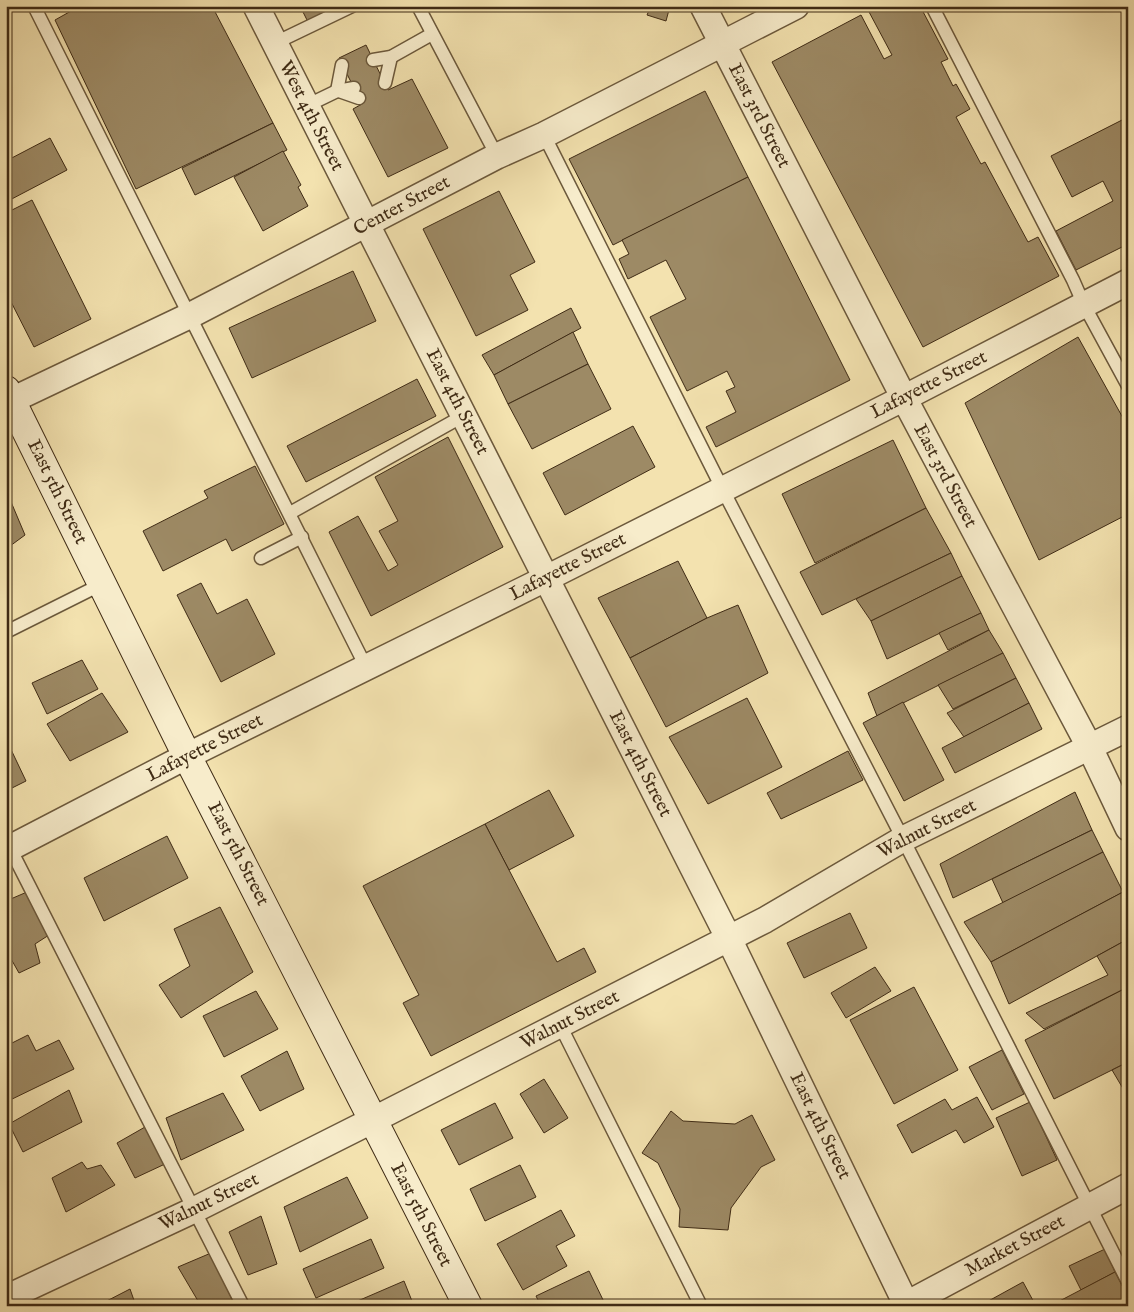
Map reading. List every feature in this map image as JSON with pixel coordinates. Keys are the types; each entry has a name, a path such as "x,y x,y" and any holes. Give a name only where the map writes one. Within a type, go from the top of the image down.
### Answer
{"street":[{"name":"West 4th Street","path":"256,6 366,225"},
{"name":"East 3rd Street","path":"703,6 904,398 1090,748 1128,828"},
{"name":"Center Street","path":"8,398 190,314 497,156 544,135 796,6"},
{"name":"East 4th Street","path":"366,225 547,578 728,939 905,1305"},
{"name":"Lafayette Street","path":"8,849 188,756 723,490 1128,282"},
{"name":"East 5th Street","path":"8,398 468,1306"},
{"name":"Walnut Street","path":"6,1298 194,1210 560,1025 764,920 903,839 1128,728"},
{"name":"Market Street","path":"905,1305 1128,1186"}],"lane":[{"path":"34,6 366,667"},
{"path":"275,43 352,6"},
{"path":"418,6 497,156"},
{"path":"932,6 1073,280 1084,305 1128,386"},
{"path":"371,55 391,57 432,34"},
{"path":"382,78 391,57"},
{"path":"337,91 345,70"},
{"path":"306,106 337,91 356,93"},
{"path":"544,135 723,490 1128,1282"},
{"path":"290,513 464,416"},
{"path":"261,558 302,537"},
{"path":"6,632 102,584"},
{"path":"8,849 243,1306"},
{"path":"560,1025 700,1306"}],"building":[{"path":"80,6 212,6 273,123 136,189 55,20"},
{"path":"300,6 344,6 309,24"},
{"path":"651,6 670,6 666,21 647,15"},
{"path":"875,6 920,6 948,59 941,62 953,86 956,84 970,109 956,117 981,164 985,162 1028,242 1038,237 1059,276 923,347 772,62 861,15 884,59 892,55 868,10"},
{"path":"366,45 388,90 412,79 448,148 388,177 353,109 362,104 339,58"},
{"path":"705,91 748,177 613,245 569,159"},
{"path":"1128,117 1128,244 1076,270 1056,231 1113,201 1103,181 1072,197 1051,156"},
{"path":"273,123 287,150 195,195 182,168"},
{"path":"50,138 67,170 6,202 6,161"},
{"path":"283,151 301,185 298,187 308,206 263,231 234,177"},
{"path":"748,177 850,380 716,447 706,427 736,412 726,391 735,387 727,371 687,391 650,317 686,299 666,260 628,279 619,259 629,254 622,240"},
{"path":"499,191 535,262 510,275 528,310 476,336 423,229"},
{"path":"32,200 91,319 34,347 6,292 6,213"},
{"path":"353,271 376,321 252,378 229,328"},
{"path":"571,308 581,328 494,375 482,355"},
{"path":"573,332 588,364 508,404 494,375"},
{"path":"1078,337 1128,427 1128,514 1039,560 965,403"},
{"path":"588,364 611,409 532,449 508,404"},
{"path":"417,379 436,416 306,482 287,446"},
{"path":"633,426 655,467 565,515 543,473"},
{"path":"448,437 503,547 371,616 329,532 358,516 388,571 398,565 379,531 398,521 375,477"},
{"path":"893,440 926,508 815,563 782,494"},
{"path":"255,466 284,524 232,551 226,539 163,571 143,531 208,498 204,491"},
{"path":"6,490 25,535 6,549"},
{"path":"926,508 951,553 822,615 800,572"},
{"path":"951,553 962,576 871,621 856,599"},
{"path":"678,561 707,618 630,658 598,598"},
{"path":"962,576 981,613 887,659 871,621"},
{"path":"201,583 217,614 247,599 275,654 221,682 177,595"},
{"path":"738,605 768,673 666,727 630,658 707,618"},
{"path":"981,613 989,630 948,650 939,633"},
{"path":"989,630 1003,653 877,716 868,693"},
{"path":"1003,653 1016,678 953,709 938,685"},
{"path":"82,660 98,689 47,714 32,683"},
{"path":"1016,678 1029,703 964,737 947,713"},
{"path":"102,693 128,732 70,761 47,724"},
{"path":"747,698 782,767 708,804 669,737"},
{"path":"903,702 944,780 904,801 863,723"},
{"path":"1029,703 1042,729 955,773 942,748"},
{"path":"6,739 26,781 6,791"},
{"path":"848,751 863,780 781,819 767,793"},
{"path":"549,790 574,836 509,870 485,824"},
{"path":"1075,792 1092,830 953,898 940,864"},
{"path":"485,824 557,962 584,948 596,972 431,1056 403,1003 419,995 363,886"},
{"path":"1092,830 1103,852 1003,903 992,879"},
{"path":"167,836 188,878 104,921 84,878"},
{"path":"1103,852 1123,892 991,962 964,922"},
{"path":"27,892 49,935 35,944 40,963 19,973 6,950 6,901"},
{"path":"1123,892 1128,900 1128,939 1009,1004 991,962"},
{"path":"220,907 253,972 181,1018 159,985 190,966 174,929"},
{"path":"850,913 867,948 804,978 787,943"},
{"path":"1128,939 1128,987 1044,1029 1026,1013 1108,975 1097,956"},
{"path":"875,967 891,991 846,1018 831,993"},
{"path":"914,987 958,1070 894,1104 850,1020"},
{"path":"1128,987 1128,1062 1054,1099 1025,1040"},
{"path":"256,991 278,1029 224,1057 203,1016"},
{"path":"28,1035 36,1051 59,1040 74,1069 6,1102 6,1046"},
{"path":"1002,1050 1024,1094 992,1110 969,1067"},
{"path":"287,1051 304,1089 260,1111 241,1076"},
{"path":"1128,1062 1128,1097 1112,1070"},
{"path":"544,1079 568,1118 544,1133 520,1094"},
{"path":"69,1090 82,1122 23,1152 9,1124"},
{"path":"223,1093 244,1130 181,1160 166,1118"},
{"path":"977,1097 994,1127 964,1143 956,1130 912,1153 897,1125 945,1099 952,1110"},
{"path":"1030,1102 1057,1160 1022,1176 996,1118"},
{"path":"495,1103 513,1138 459,1165 441,1130"},
{"path":"671,1111 683,1121 735,1124 752,1115 775,1160 761,1167 731,1208 728,1230 679,1227 680,1209 658,1163 642,1153"},
{"path":"145,1127 165,1164 135,1178 117,1143"},
{"path":"82,1162 87,1169 101,1165 115,1185 66,1212 52,1178"},
{"path":"520,1165 536,1197 485,1221 470,1189"},
{"path":"347,1177 368,1218 300,1252 284,1207"},
{"path":"561,1210 575,1236 556,1246 567,1266 523,1290 497,1244"},
{"path":"261,1216 277,1264 248,1275 229,1232"},
{"path":"371,1239 384,1268 316,1298 303,1269"},
{"path":"1105,1249 1115,1272 1081,1290 1069,1266"},
{"path":"211,1253 235,1306 201,1306 178,1267"},
{"path":"589,1271 606,1306 541,1306 536,1296"},
{"path":"1115,1272 1128,1297 1128,1303 1122,1306 1050,1306"},
{"path":"404,1281 414,1306 346,1306"},
{"path":"1023,1282 1036,1306 985,1306 983,1304"},
{"path":"130,1289 136,1306 97,1306"}]}
